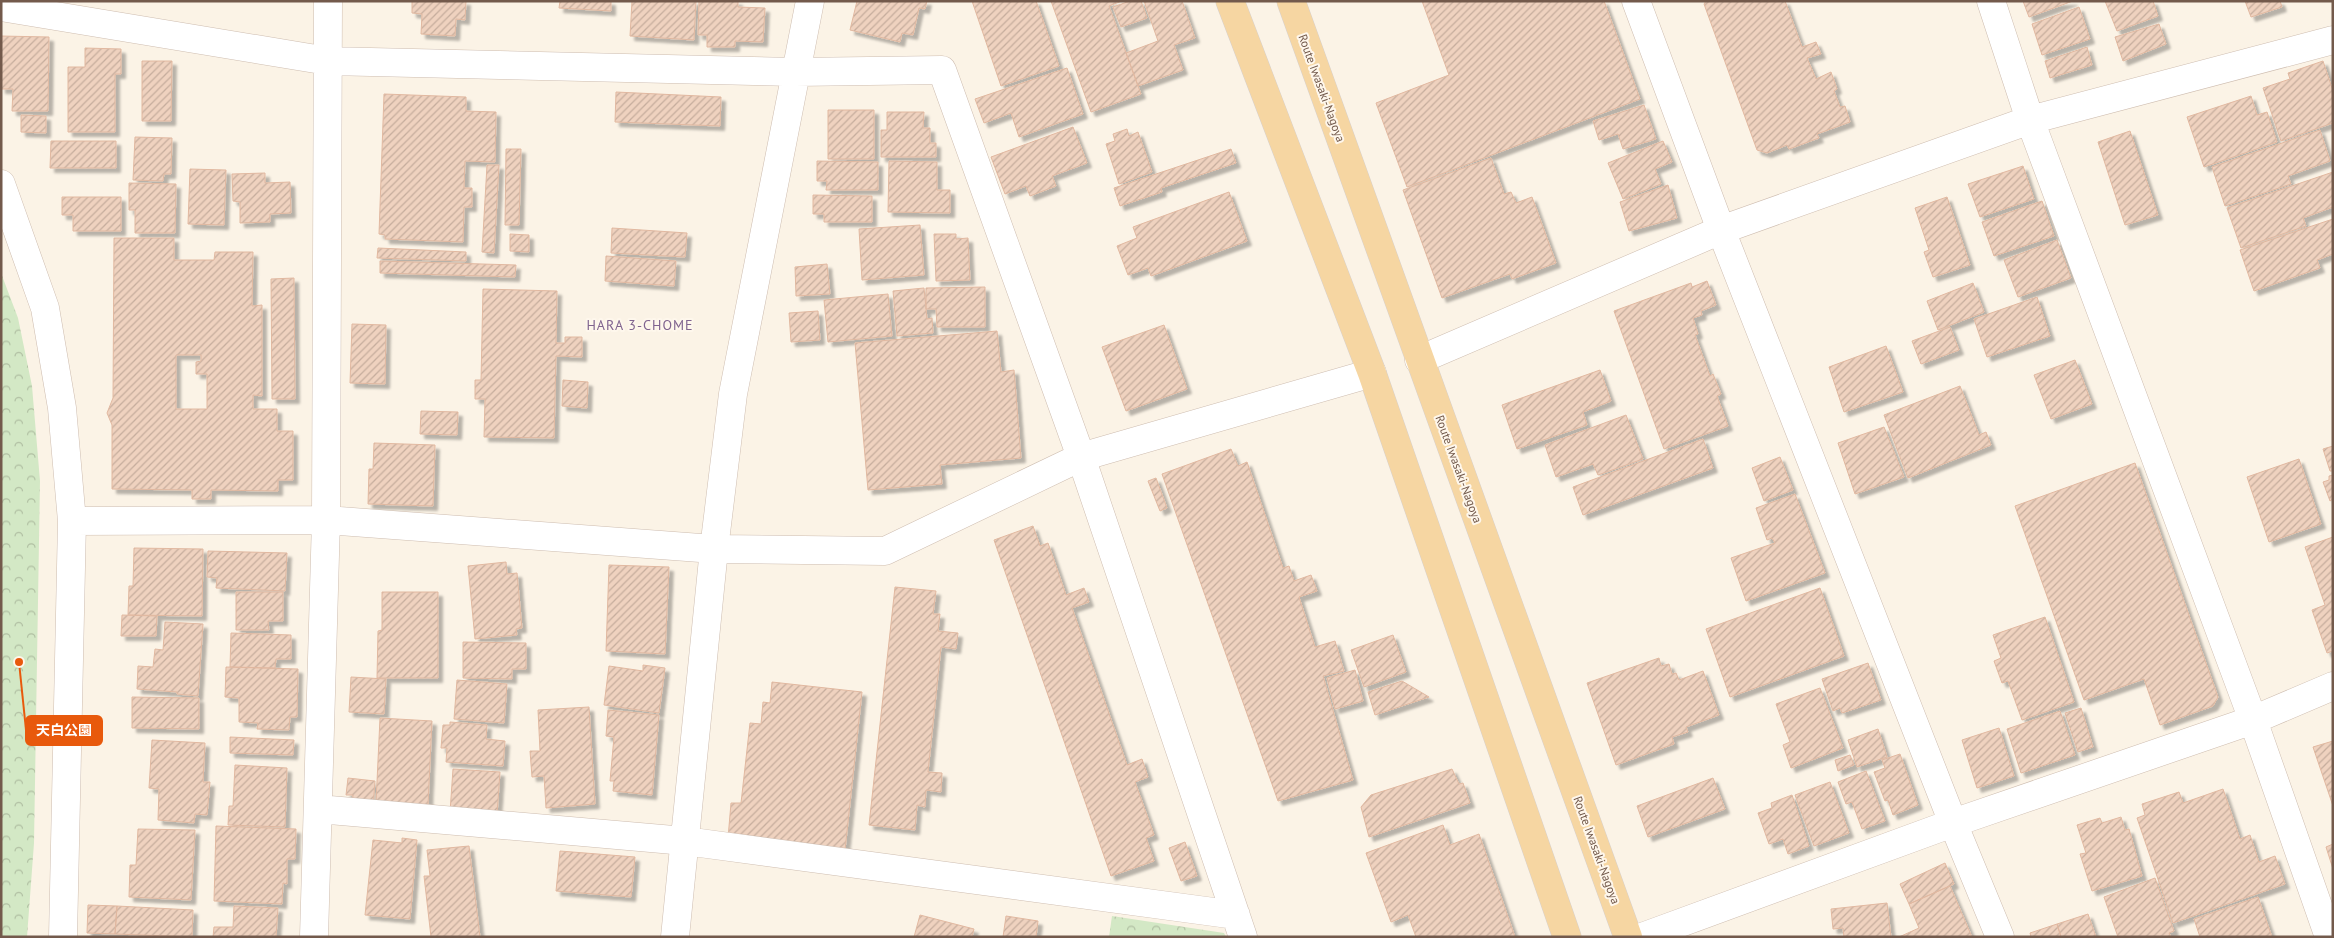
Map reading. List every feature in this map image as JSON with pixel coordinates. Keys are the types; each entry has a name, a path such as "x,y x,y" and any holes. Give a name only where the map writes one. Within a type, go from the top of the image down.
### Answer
{"main road":[{"path":"1230,1 1372,373 1567,937"},
{"name":"Route Iwasaki-Nagoya","path":"1291,1 1628,937"}],"street":[{"path":"314,937 326,520 328,1"},
{"path":"675,937 714,549 733,394 810,1"},
{"path":"1636,1 1721,230 1953,823 2000,937"},
{"path":"1991,1 2030,120 2253,720 2325,900 2329,937"},
{"path":"1,7 328,61 795,72 942,70 1081,457 1240,926 685,841 318,809"},
{"path":"1419,360 1721,230 2030,120 2333,40"},
{"path":"1,184 45,308 62,408 72,521 63,937"},
{"path":"72,521 326,520 714,549 885,551 1081,457 1372,373"},
{"path":"1642,937 1953,823 2253,720 2333,686"}],"green space":[{"path":"1,273 18,318 32,386 40,481 34,843 27,937 1,937"},
{"path":"1112,916 1224,933 1226,937 1109,937"}],"building":[{"path":"412,1 466,1 465,20 456,19 455,36 421,34 422,14 412,13"},
{"path":"560,1 611,1 611,11 559,8"},
{"path":"632,1 696,1 694,40 630,36"},
{"path":"699,1 738,1 738,7 765,8 763,42 735,41 735,47 707,47 707,35 698,35"},
{"path":"857,1 927,1 925,9 919,8 913,35 902,33 900,42 850,30"},
{"path":"972,1 1036,1 1059,66 1001,86"},
{"path":"1051,1 1122,1 1109,6 1141,94 1091,112"},
{"path":"1130,1 1141,1 1147,18 1121,27 1113,7"},
{"path":"1144,1 1182,1 1195,38 1174,45 1183,70 1138,86 1126,53 1158,41"},
{"path":"1422,1 1604,1 1640,99 1407,187 1376,103 1449,75"},
{"path":"1706,1 1785,1 1802,47 1816,42 1821,54 1807,58 1816,79 1831,72 1837,89 1834,91 1840,107 1845,106 1850,122 1817,134 1819,138 1789,149 1787,145 1767,153 1757,150 1704,4"},
{"path":"2023,1 2073,1 2029,17"},
{"path":"2105,1 2153,1 2158,16 2117,31"},
{"path":"2245,1 2280,1 2282,7 2251,17"},
{"path":"2079,7 2090,39 2042,55 2032,24"},
{"path":"2159,24 2166,44 2123,61 2115,37"},
{"path":"1,36 49,37 48,111 12,111 13,89 1,89"},
{"path":"2087,47 2092,65 2050,78 2045,61"},
{"path":"85,48 121,49 121,74 115,74 115,132 68,132 68,67 85,67"},
{"path":"142,61 172,61 171,121 142,121"},
{"path":"2323,61 2333,91 2333,123 2281,141 2263,88 2290,79 2288,73"},
{"path":"1067,68 1083,114 1019,137 1011,113 984,123 975,99"},
{"path":"616,92 721,97 720,126 615,122"},
{"path":"384,94 466,97 466,111 496,112 495,162 465,161 464,188 472,188 472,207 464,207 463,242 385,239 385,235 379,234"},
{"path":"2251,96 2257,115 2267,112 2277,142 2204,167 2187,117"},
{"path":"1644,105 1656,139 1623,149 1618,134 1599,140 1593,121"},
{"path":"828,110 874,110 874,159 828,159"},
{"path":"887,112 924,112 923,128 930,128 930,143 936,143 936,157 881,157 881,130 887,130"},
{"path":"21,115 46,116 46,133 21,132"},
{"path":"1073,127 1087,163 1052,176 1056,186 1030,196 1026,186 1005,194 991,157"},
{"path":"1127,129 1129,136 1138,132 1152,172 1119,184 1106,144 1115,141 1113,134"},
{"path":"2320,130 2330,161 2288,176 2291,184 2225,206 2212,167"},
{"path":"2130,131 2158,215 2125,225 2098,142"},
{"path":"135,137 172,138 171,174 164,174 163,181 133,180"},
{"path":"51,141 116,141 116,168 50,168"},
{"path":"1663,141 1672,162 1655,169 1661,184 1623,199 1608,163"},
{"path":"506,149 521,149 519,225 505,225"},
{"path":"1231,149 1236,163 1161,188 1162,192 1120,206 1114,188"},
{"path":"1491,158 1504,194 1511,192 1516,203 1532,197 1556,263 1512,279 1510,274 1442,298 1403,190"},
{"path":"817,161 878,162 878,190 826,190 827,181 817,181"},
{"path":"889,161 937,162 937,190 950,190 950,213 888,212"},
{"path":"487,165 499,165 494,253 482,252"},
{"path":"2023,166 2034,199 1980,217 1968,184"},
{"path":"190,169 226,170 224,225 188,224"},
{"path":"2333,172 2333,207 2303,218 2306,226 2241,248 2227,208"},
{"path":"265,173 265,183 290,182 291,213 270,214 270,222 240,223 240,202 233,201 232,174"},
{"path":"129,183 176,184 175,233 135,233 135,210 129,210"},
{"path":"1668,185 1677,218 1629,231 1620,202"},
{"path":"1229,192 1247,241 1151,276 1148,268 1128,275 1117,246 1137,238 1133,227"},
{"path":"813,195 872,196 872,222 824,222 824,214 813,214"},
{"path":"62,197 121,197 121,231 73,231 73,215 62,215"},
{"path":"1947,197 1970,265 1933,277 1924,252 1929,250 1915,208"},
{"path":"2042,201 2054,236 1994,256 1982,222"},
{"path":"2333,219 2333,254 2317,260 2320,268 2254,291 2240,250"},
{"path":"920,225 924,275 862,280 859,229"},
{"path":"612,228 687,233 685,257 611,253"},
{"path":"510,234 529,235 529,252 510,251"},
{"path":"934,234 956,234 956,239 968,238 970,280 936,281"},
{"path":"114,238 174,238 174,260 214,260 215,252 253,252 252,306 262,305 262,396 253,395 253,409 277,409 277,431 293,431 293,480 278,480 278,491 211,490 211,499 192,499 192,490 112,489 112,425 107,413 113,398","holes":["176,355 201,355 201,361 196,362 196,374 207,374 207,409 176,409"]},
{"path":"2057,240 2071,278 2018,297 2004,260"},
{"path":"378,248 466,252 466,261 377,258"},
{"path":"606,256 676,261 674,286 605,281"},
{"path":"380,261 516,265 515,277 380,273"},
{"path":"827,264 830,294 796,296 795,267"},
{"path":"294,278 295,399 272,399 271,279"},
{"path":"1707,281 1716,305 1701,311 1702,315 1693,318 1698,334 1695,335 1710,376 1713,374 1721,394 1717,396 1728,426 1664,449 1614,311 1691,283 1692,287"},
{"path":"1973,283 1984,312 1938,330 1927,301"},
{"path":"985,287 985,327 937,327 936,309 926,309 926,288"},
{"path":"924,288 927,319 932,318 933,333 897,336 893,291"},
{"path":"483,289 557,291 556,343 565,343 565,337 582,337 582,357 556,356 554,438 484,437 485,399 475,399 475,380 481,380"},
{"path":"888,294 892,336 828,342 824,300"},
{"path":"2037,297 2050,336 1987,357 1974,319"},
{"path":"818,311 820,340 791,342 789,313"},
{"path":"352,324 386,325 385,384 350,383"},
{"path":"1164,325 1187,389 1126,411 1102,347"},
{"path":"1950,327 1959,350 1921,364 1912,341"},
{"path":"997,331 1001,372 1014,370 1021,458 940,465 942,484 868,490 855,343"},
{"path":"1886,346 1903,392 1844,412 1829,367"},
{"path":"2075,360 2092,404 2051,419 2034,375"},
{"path":"1600,370 1611,401 1583,412 1587,425 1517,449 1502,405"},
{"path":"563,380 588,382 587,408 562,406"},
{"path":"1960,386 1979,435 1986,432 1991,445 1908,478 1884,415"},
{"path":"421,411 458,412 457,435 420,434"},
{"path":"1626,415 1643,459 1598,475 1593,464 1556,477 1545,445"},
{"path":"1884,427 1904,477 1855,494 1838,443"},
{"path":"1703,439 1713,468 1583,515 1573,487"},
{"path":"374,443 435,445 433,506 368,504 369,469 373,469"},
{"path":"2333,446 2333,471 2330,471 2323,449"},
{"path":"1231,449 1238,466 1247,462 1283,568 1289,566 1294,581 1311,575 1317,591 1299,597 1315,647 1335,641 1344,671 1323,676 1353,780 1278,801 1162,474"},
{"path":"1780,457 1793,490 1764,501 1752,468"},
{"path":"2299,459 2321,524 2269,542 2247,477"},
{"path":"2135,463 2218,697 2213,706 2160,725 2144,679 2084,700 2015,506"},
{"path":"2333,475 2333,499 2330,501 2323,482 2329,480 2329,476"},
{"path":"1156,478 1167,508 1160,511 1148,481"},
{"path":"1795,494 1825,573 1746,601 1731,558 1775,543 1772,538 1767,540 1756,508"},
{"path":"1033,526 1040,546 1048,543 1066,595 1084,588 1089,602 1072,608 1127,765 1142,759 1148,777 1135,782 1154,835 1146,838 1154,861 1111,876 994,540"},
{"path":"2333,537 2333,651 2327,653 2312,610 2325,605 2305,547"},
{"path":"134,548 203,549 202,616 128,615 129,586 133,586"},
{"path":"208,551 287,553 285,591 216,588 217,578 207,577"},
{"path":"506,562 507,574 517,573 522,628 516,629 517,635 475,639 468,566"},
{"path":"609,565 669,567 665,654 606,651"},
{"path":"895,587 936,591 933,614 940,614 938,631 958,633 956,649 941,647 928,772 942,773 941,792 926,790 925,807 917,805 915,830 869,825"},
{"path":"1820,588 1844,656 1730,697 1706,629"},
{"path":"236,592 283,592 283,621 268,621 269,630 236,630"},
{"path":"382,592 438,592 438,678 377,678 378,631 382,630"},
{"path":"122,615 157,616 156,636 121,636"},
{"path":"2045,617 2074,702 2022,720 2008,681 2002,683 1994,661 2001,658 1993,635"},
{"path":"165,622 203,624 198,696 177,694 177,692 137,689 138,666 153,667 155,649 163,650"},
{"path":"231,633 291,635 291,659 276,659 275,668 230,667"},
{"path":"1393,635 1406,672 1364,687 1351,650"},
{"path":"463,642 526,643 526,669 512,669 512,679 463,678"},
{"path":"1659,658 1661,666 1669,664 1672,674 1676,673 1679,680 1703,671 1719,715 1686,727 1688,732 1672,737 1674,744 1616,765 1587,683"},
{"path":"1868,663 1881,700 1842,713 1840,708 1833,711 1822,679"},
{"path":"643,665 665,668 659,713 604,705 609,666 643,671"},
{"path":"226,667 298,669 297,717 290,717 289,730 257,729 258,723 239,722 239,698 225,697"},
{"path":"1355,670 1363,701 1335,709 1327,678"},
{"path":"351,677 386,679 384,714 349,712"},
{"path":"457,680 507,684 504,723 454,719"},
{"path":"1402,681 1429,697 1375,715 1368,692"},
{"path":"772,682 862,692 845,850 728,838 731,803 741,803 750,723 761,724 763,702 770,703"},
{"path":"1820,688 1843,748 1791,768 1783,745 1790,742 1776,704"},
{"path":"132,697 199,698 199,729 132,728"},
{"path":"589,707 595,804 546,808 544,776 532,777 530,751 540,751 538,710"},
{"path":"2081,708 2093,747 2078,752 2065,713"},
{"path":"608,710 659,715 652,795 613,791 614,781 610,781 614,737 606,736"},
{"path":"2060,711 2075,755 2021,773 2007,729"},
{"path":"380,718 432,721 428,805 376,803"},
{"path":"450,722 487,725 486,739 505,741 503,766 446,762 447,748 441,748 443,725 450,725"},
{"path":"1999,728 2014,776 1977,788 1962,740"},
{"path":"1878,729 1887,757 1857,767 1848,740"},
{"path":"230,737 294,740 293,755 230,753"},
{"path":"152,740 205,743 203,782 210,782 207,815 195,814 194,823 158,820 159,789 149,788"},
{"path":"2333,741 2333,806 2313,747"},
{"path":"1900,754 1918,805 1893,815 1888,800 1885,801 1874,772 1885,768 1882,760"},
{"path":"1850,755 1854,765 1838,771 1835,760"},
{"path":"235,765 287,768 285,827 228,825 229,806 233,806"},
{"path":"453,769 500,772 497,815 450,812"},
{"path":"1452,769 1459,784 1463,783 1470,803 1369,837 1361,807 1371,795"},
{"path":"1866,771 1885,821 1862,829 1852,802 1846,804 1838,782"},
{"path":"348,778 375,781 373,808 352,806 353,795 346,795"},
{"path":"1713,778 1725,809 1648,837 1637,806"},
{"path":"1830,782 1849,833 1814,846 1795,795"},
{"path":"2223,789 2240,839 2250,835 2259,862 2275,856 2285,884 2173,923 2137,818 2145,815 2142,804 2179,792 2183,803"},
{"path":"1792,795 1809,846 1788,854 1783,839 1769,844 1758,813 1772,808 1771,803"},
{"path":"2121,817 2125,830 2129,829 2142,876 2092,891 2080,854 2086,853 2077,825 2100,818 2102,823"},
{"path":"1443,825 1450,845 1479,834 1515,937 1416,937 1408,915 1391,922 1366,853"},
{"path":"216,826 296,829 295,859 287,859 287,884 283,883 282,904 214,901"},
{"path":"138,829 195,830 191,900 129,897 130,865 136,865"},
{"path":"402,838 417,840 410,919 365,915 373,840 402,843"},
{"path":"1185,842 1197,876 1181,881 1169,848"},
{"path":"2333,844 2333,869 2326,847"},
{"path":"469,846 480,937 431,937 424,876 430,876 427,850"},
{"path":"560,851 635,857 631,897 556,891"},
{"path":"1945,863 1954,884 1909,904 1900,884"},
{"path":"2155,878 2174,931 2169,933 2171,937 2118,937 2104,897"},
{"path":"1950,886 1972,937 1899,937 1919,928 1909,904"},
{"path":"2258,897 2272,937 2200,937 2194,919"},
{"path":"1887,903 1891,937 1844,937 1843,928 1833,929 1831,909"},
{"path":"88,905 117,906 115,934 87,933"},
{"path":"117,906 193,910 192,937 115,934"},
{"path":"234,906 278,908 276,937 213,937 214,927 233,927"},
{"path":"2088,914 2096,937 2061,937 2057,924"},
{"path":"920,915 974,929 972,937 914,937"},
{"path":"1006,916 1038,921 1036,937 1003,937"},
{"path":"2057,924 2061,937 2031,937 2030,933"}],"place":[{"name":"天白公園","path":"19,662"}],"district":[{"name":"HARA 3-CHOME","path":"640,325"}]}
